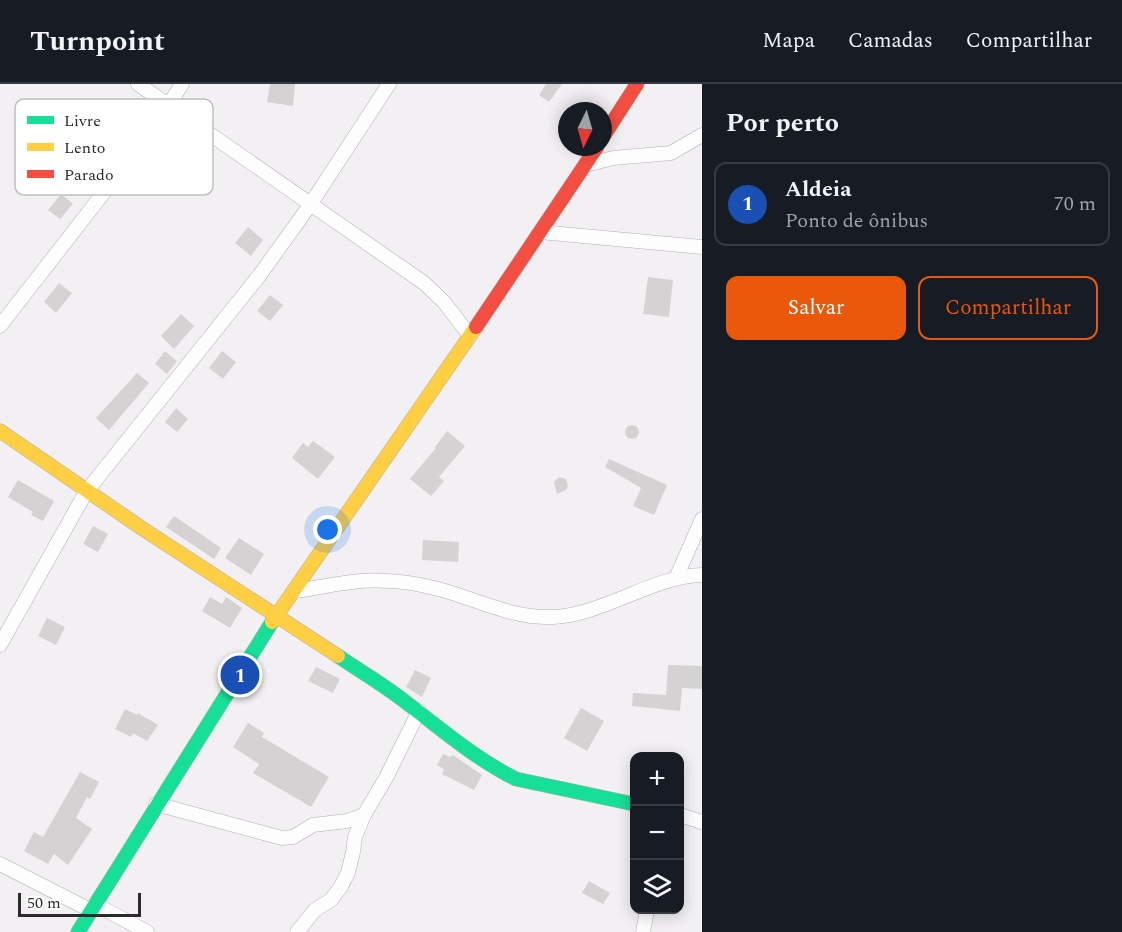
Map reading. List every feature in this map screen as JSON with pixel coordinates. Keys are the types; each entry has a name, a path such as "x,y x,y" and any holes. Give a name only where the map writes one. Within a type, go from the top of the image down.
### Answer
{"street":[{"path":"138,84 158,99"},
{"path":"172,99 182,84"},
{"path":"0,645 86,492 259,276 310,205 389,84"},
{"path":"612,123 637,84"},
{"path":"586,165 613,159 671,153 702,135"},
{"path":"213,137 424,283 444,302 470,336"},
{"path":"78,932 275,617 592,156"},
{"path":"0,326 102,195"},
{"path":"540,232 702,247"},
{"path":"0,431 86,492 419,711 458,743 505,774 516,779 630,803"},
{"path":"676,578 702,519"},
{"path":"294,591 353,582 379,581 428,586 520,615 555,617 584,611 676,578 702,575"},
{"path":"297,932 315,910 331,900 340,888 348,873 355,837 364,815 387,776 419,711"},
{"path":"156,804 282,838 293,837 314,825 347,821 364,815"},
{"path":"684,816 702,822"},
{"path":"0,864 147,932"},
{"path":"644,932 646,914"}],"building":[{"path":"270,84 295,84 293,106 267,102"},
{"path":"546,84 562,84 549,102 539,95"},
{"path":"60,195 73,204 60,219 48,210"},
{"path":"248,227 263,240 251,256 235,243"},
{"path":"648,277 673,280 669,317 643,314"},
{"path":"59,283 72,293 56,313 44,302"},
{"path":"270,295 283,305 270,321 257,311"},
{"path":"181,314 194,326 174,349 161,336"},
{"path":"165,351 177,361 167,374 155,364"},
{"path":"222,351 236,362 223,379 209,368"},
{"path":"137,373 149,383 109,430 96,418"},
{"path":"176,408 188,419 177,432 165,422"},
{"path":"632,425 637,427 639,432 637,437 632,439 627,437 625,432 627,427"},
{"path":"447,431 465,446 439,477 444,481 431,496 410,479"},
{"path":"313,441 335,457 318,479 292,458 303,443 308,447"},
{"path":"609,459 667,485 654,515 633,506 641,488 605,467"},
{"path":"559,477 566,479 568,486 566,490 557,494 554,482"},
{"path":"18,480 54,501 43,521 31,515 33,512 8,497"},
{"path":"174,516 221,548 214,559 166,527"},
{"path":"93,526 108,534 98,552 83,544"},
{"path":"239,538 264,554 251,575 225,558"},
{"path":"423,540 459,542 458,562 422,560"},
{"path":"210,597 222,604 226,597 242,608 230,628 202,611"},
{"path":"47,618 65,627 56,645 38,636"},
{"path":"668,665 702,666 702,689 682,688 680,711 632,706 633,693 666,695"},
{"path":"316,667 340,679 333,693 308,681"},
{"path":"415,670 431,678 422,697 406,687"},
{"path":"581,708 604,721 587,751 564,738"},
{"path":"125,709 137,715 138,713 158,725 147,741 133,733 131,737 115,729"},
{"path":"248,723 264,733 262,737 329,777 311,807 253,773 259,764 233,747"},
{"path":"443,754 450,757 453,755 482,775 474,790 442,774 444,769 437,765"},
{"path":"80,772 99,782 90,799 87,797 76,818 92,829 68,865 54,854 48,864 24,851 34,832 43,837"},
{"path":"589,881 610,893 603,904 582,893"}],"traffic: fast":[{"path":"78,932 272,622"},
{"path":"338,656 395,694 472,752 516,779 630,803"}],"traffic: slow":[{"path":"272,622 476,327"},
{"path":"0,431 143,529 338,656"}],"traffic: jam":[{"path":"612,123 637,84"},
{"path":"476,327 591,156"}],"place":[{"name":"Aldeia","path":"240,675"}]}
